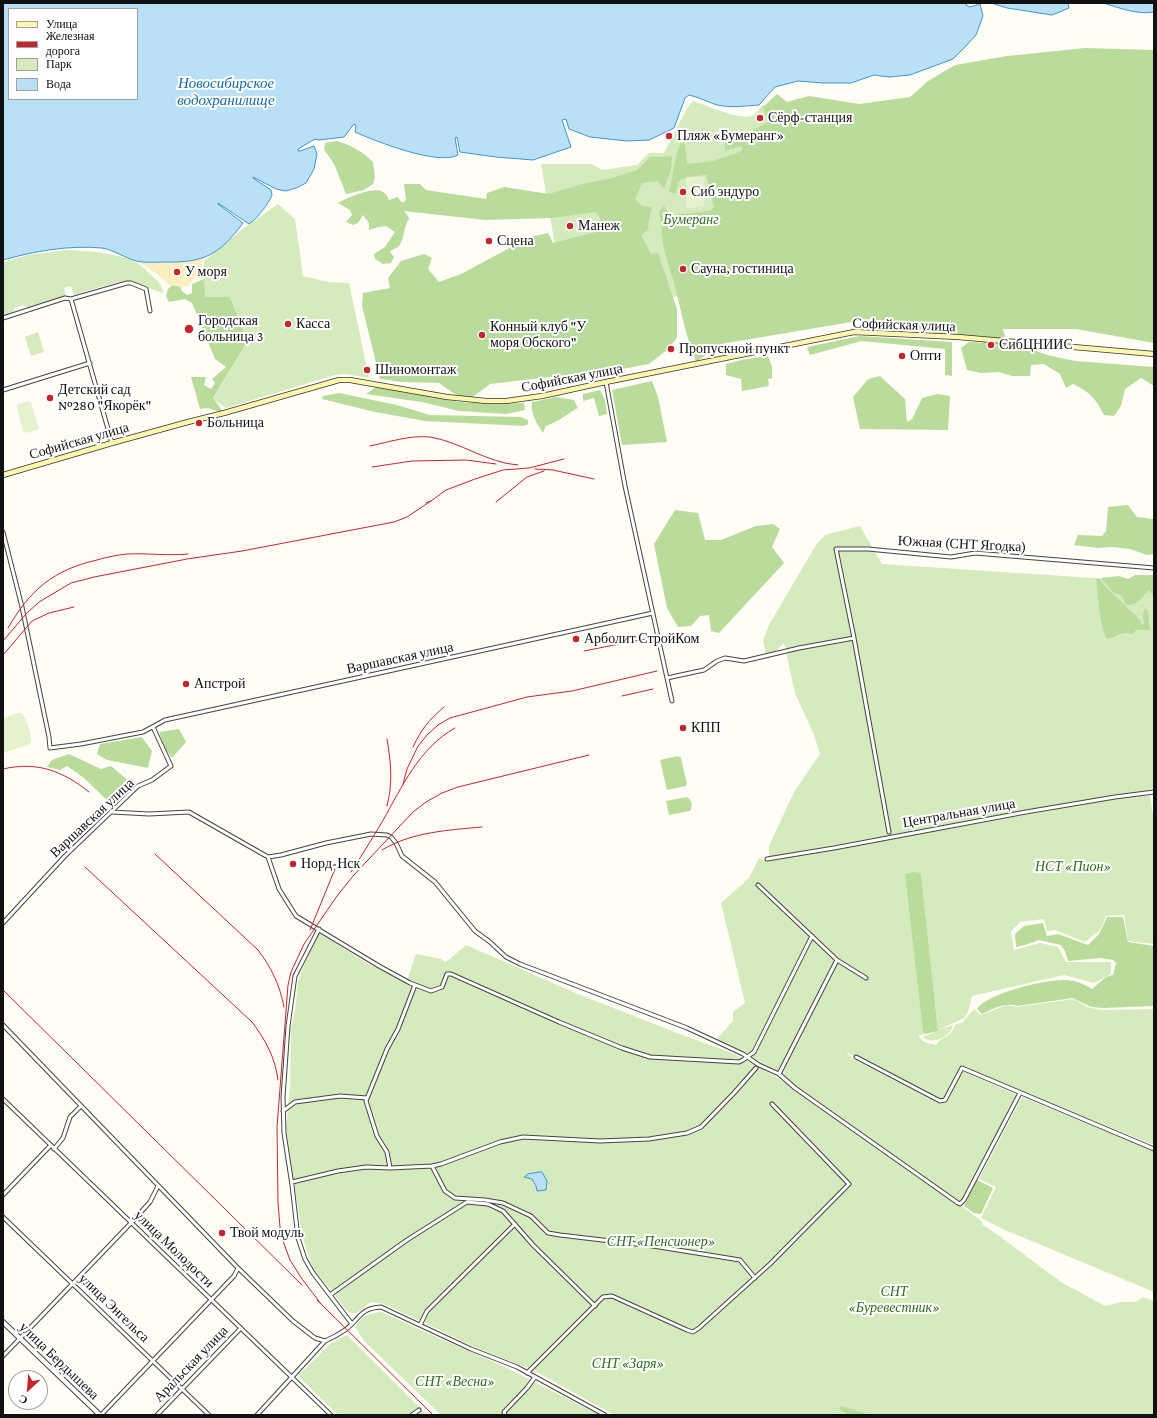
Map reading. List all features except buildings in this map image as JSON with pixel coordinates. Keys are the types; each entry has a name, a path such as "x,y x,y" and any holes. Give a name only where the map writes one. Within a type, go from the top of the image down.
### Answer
{"main road":[{"name":"Софийская улица","path":"3,476 112,443 339,380 350,380 447,397 486,401 506,401 542,396 854,332 958,337 1154,354"}],"street":[{"path":"3,318 65,298 71,299 116,285 131,283 146,289 150,311"},
{"path":"71,299 112,443"},
{"path":"3,390 90,363"},
{"path":"606,382 625,486 672,701"},
{"name":"Варшавская улица","path":"3,532 22,607 50,748 81,744 143,732 165,720 653,614"},
{"name":"Южная (СНТ Ягодка)","path":"854,638 836,549 868,549 951,557 975,553 1154,568"},
{"path":"667,678 704,670 717,661 725,658 744,661 799,648 854,638 889,832"},
{"name":"Варшавская улица","path":"3,923 65,856 138,786 152,780 171,766 152,727"},
{"name":"Центральная улица","path":"767,859 1026,812 1154,792"},
{"path":"112,812 149,814 189,812 268,858 279,889 296,916 379,966 415,985 431,991 442,987 447,974 451,974 559,1022 622,1048 650,1057 739,1062 754,1052 812,936"},
{"path":"268,858 370,834 387,835 396,843 402,856 435,882 475,931 490,942 506,957 520,964 687,1028 743,1054 779,1074 795,1088 960,1204 964,1200 1020,1093"},
{"path":"758,885 837,960 866,978"},
{"path":"319,929 295,976 288,1026 283,1111 284,1133 292,1182 298,1238 305,1259 313,1274 352,1324"},
{"path":"779,1074 837,960"},
{"path":"390,1168 387,1152 377,1136 366,1101 387,1049 398,1029 415,985"},
{"path":"3,1025 238,1268 293,1321 315,1338 325,1341"},
{"path":"856,1058 940,1101 944,1100 962,1068 1154,1149"},
{"path":"292,1182 338,1170 366,1167 390,1168 432,1166 483,1148 523,1137 600,1141 649,1139 687,1133 701,1127 756,1068"},
{"path":"283,1111 295,1102 340,1096 367,1098"},
{"name":"улица Молодости","path":"3,1099 50,1146 331,1415"},
{"path":"527,1373 603,1297 612,1296 693,1332 755,1278 849,1184 772,1104"},
{"path":"54,1149 62,1138 70,1117 81,1106"},
{"path":"3,1195 50,1146"},
{"path":"432,1166 445,1191 455,1198 503,1203 531,1216 548,1233 653,1246 740,1260 755,1278"},
{"path":"3,1356 131,1223 150,1202 158,1186"},
{"path":"330,1295 407,1240 467,1202 488,1204 503,1211 534,1245 595,1306"},
{"name":"улица Энгельса","path":"3,1217 209,1415"},
{"path":"420,1325 427,1311 515,1224"},
{"path":"101,1415 212,1300 234,1276 238,1268"},
{"path":"257,1415 325,1341 338,1335 352,1324 362,1313 370,1308 381,1307 401,1315 471,1349 517,1367 605,1415"},
{"name":"улица Бердышева","path":"3,1322 101,1415"},
{"name":"Аральская улица","path":"157,1415 241,1328"},
{"path":"505,1415 504,1412 527,1388 535,1377"},
{"path":"412,1415 419,1410"}],"green space":[{"path":"1085,48 1154,50 1154,343 1076,329 1003,329 1007,345 1025,347 1047,355 1075,361 1154,367 1154,386 1141,378 1125,389 1121,406 1114,416 1104,415 1095,400 1088,393 1073,384 1066,388 1060,374 1044,364 1031,365 1030,376 1012,376 999,372 981,373 967,370 961,348 969,342 985,343 869,319 721,344 696,362 686,332 664,250 659,211 664,206 670,215 710,211 714,207 706,175 687,177 678,182 676,194 669,192 675,160 681,142 685,145 687,164 713,161 742,151 742,146 725,151 725,141 739,138 768,122 763,107 777,94 787,102 809,96 859,104 910,97 928,81 955,65 1007,56"},
{"name":"Бумеранг","path":"693,101 733,115 748,117 754,115 762,105 771,106 762,278 568,320 541,164 592,164 602,170 637,165 649,153 664,153 686,110"},
{"path":"337,141 356,149 373,162 375,178 373,184 364,190 346,194 335,166 324,149 325,143"},
{"path":"651,156 672,156 671,170 664,189 658,181 642,183 635,199 642,206 652,207 648,230 641,235 651,254 658,253 677,309 677,338 667,350 649,364 595,376 584,373 490,384 466,402 439,383 402,382 380,379 362,306 363,293 390,288 388,278 401,261 424,254 432,258 428,269 439,282 461,274 530,237 548,233 553,243 596,232 600,218 596,212 552,218 485,220 404,211 409,219 402,241 398,247 390,252 394,257 391,263 383,264 375,259 374,254 385,247 395,232 386,226 369,230 369,223 363,215 358,223 353,225 346,222 352,215 350,210 338,203 360,193 373,190 383,192 389,200 398,197 402,203 406,200 404,184 420,184 426,190 486,199 487,193 504,187 549,194 637,170"},
{"path":"686,177 704,177 704,207 686,208"},
{"path":"278,204 295,219 303,276 328,282 349,283 369,378 345,374 335,375 226,408 213,399 247,342 204,297 204,261 244,228"},
{"path":"67,250 106,254 135,262 143,267 159,282 163,293 137,283 121,282 74,295 71,286 64,288 66,297 28,308 23,305 14,308 14,312 3,316 3,262 28,255"},
{"path":"204,279 205,297 230,297 247,342 213,398 224,413 207,408 200,409 191,377 206,377 204,385 211,389 215,383 212,379 226,367 215,359 192,303 185,299 169,302 166,296 168,289 175,282 179,283 182,291 187,295 192,293 192,284"},
{"path":"38,332 44,352 31,356 25,337"},
{"path":"860,336 952,342 952,376 945,375 945,349 862,341 810,355 807,347"},
{"path":"768,356 772,367 772,378 768,379 769,386 742,391 741,379 726,375 726,364"},
{"path":"880,376 905,399 907,422 912,419 922,398 938,394 950,396 948,430 860,429 853,397 868,379"},
{"path":"652,381 658,397 667,442 622,445 612,390"},
{"path":"376,387 459,402 492,404 524,403 525,410 506,414 459,411 422,402 366,394"},
{"path":"600,390 605,400 607,414 599,416 594,398 583,401 583,394"},
{"path":"339,393 397,405 430,415 521,417 528,420 528,424 524,426 425,421 375,412 322,399 323,396"},
{"path":"556,397 574,400 578,408 546,426 543,433 533,414 532,402"},
{"path":"29,401 39,428 38,430 26,433 23,431 17,408 18,404"},
{"path":"1128,505 1137,517 1154,519 1154,554 1147,555 1130,549 1112,547 1097,548 1074,545 1078,535 1102,536 1106,531 1108,507"},
{"path":"675,510 698,513 705,540 721,540 756,526 773,524 780,529 772,547 784,563 719,633 711,631 709,615 700,616 691,626 678,627 667,608 654,544"},
{"path":"860,526 882,564 1154,582 1154,788 1147,791 1080,801 769,857 769,846 794,792 820,754 814,735 795,693 784,643 767,660 763,640 770,623 816,545 825,535"},
{"path":"1135,575 1154,575 1154,594 1153,595 1149,590 1137,602 1130,605 1126,605 1122,596 1113,592 1101,578 1119,576 1128,579"},
{"path":"1096,579 1100,579 1105,586 1140,620 1141,625 1144,624 1143,615 1145,608 1148,611 1150,630 1136,630 1133,634 1125,633 1107,639 1101,619"},
{"path":"21,713 29,727 31,742 28,745 3,753 3,718"},
{"path":"179,729 186,742 172,758 166,750 159,732"},
{"path":"142,737 152,751 148,768 107,760 97,754 100,744"},
{"path":"69,754 101,769 111,766 131,783 129,790 111,804 84,778 67,766 60,770 47,767 52,760"},
{"path":"678,756 681,758 687,784 686,786 667,790 660,760"},
{"name":"НСТ «Пион»","path":"1150,796 1154,822 1154,944 1128,941 1124,915 1106,916 1100,930 1085,942 1055,930 1047,931 1044,919 1020,922 1011,931 1014,950 1040,943 1058,947 1066,962 1111,962 1111,974 1094,983 1064,975 972,996 968,1012 964,1018 938,1030 953,1025 945,1037 935,1040 922,1037 938,1031 921,873 923,1031 925,1034 918,1036 924,1042 936,1045 951,1033 955,1025 963,1022 974,1009 981,1015 1007,1005 1017,1007 1074,999 1087,1007 1101,1010 1154,1009 1154,1145 961,1067 944,1099 940,1099 846,1052 853,1059 940,1104 947,1102 962,1071 1017,1095 961,1201 958,1202 796,1087 775,1069 752,1060 745,1054 716,1040 733,1021 733,1012 745,1003 721,903 749,878 759,858 764,860 860,845 1125,797"},
{"path":"687,797 692,803 690,811 669,815 666,801"},
{"path":"913,872 921,873 938,1031 925,1034 923,1031 905,874"},
{"path":"1107,917 1123,917 1128,942 1154,946 1154,1006 1091,1007 1073,998 1017,1006 1004,1005 982,1014 977,1009 983,1003 992,998 1018,988 1057,980 1069,980 1086,985 1092,989 1106,977 1113,975 1116,963 1113,960 1100,958 1068,961 1065,951 1061,945 1039,940 1016,947 1015,934 1024,926 1043,923 1047,936 1058,934 1088,945 1099,934"},
{"path":"319,933 370,965 407,980 416,954 441,959 446,962 466,945 578,994 747,1060 788,1084 982,1221 983,1225 1061,1282 1105,1306 1121,1302 1135,1302 1143,1297 1154,1301 1154,1415 614,1415 533,1370 479,1349 384,1304 371,1302 357,1313 350,1313 314,1271 305,1245 301,1229 286,1128 290,1088 291,1028 295,1011 298,981"},
{"path":"1022,1097 1154,1151 1154,1292 1005,1230 981,1218 996,1187 979,1179"},
{"path":"977,1180 993,1188 981,1214 974,1213 964,1206"},
{"name":"СНТ «Весна»","path":"382,1312 503,1366 599,1415 441,1415 365,1342 355,1327 360,1320 366,1316"},
{"path":"347,1335 427,1415 338,1415 298,1376 331,1343"},
{"path":"841,1406 867,1415 848,1415 839,1409"}],"sand":[{"name":"У моря","path":"204,257 200,271 188,286 182,287 169,285 156,273 137,261 179,262"}],"water":[{"name":"Новосибирское водохранилище","path":"3,3 965,3 970,7 980,4 983,16 976,35 965,47 953,59 910,75 889,77 874,75 851,83 798,81 775,87 759,105 722,106 689,95 685,98 674,128 649,140 627,141 590,137 569,129 566,119 562,120 571,147 533,160 460,152 457,137 455,138 458,155 449,158 422,155 391,146 355,132 356,125 354,124 344,137 319,140 315,139 298,149 298,151 300,151 314,146 317,154 314,169 306,183 286,191 276,189 253,177 271,190 272,195 262,211 249,224 218,203 243,223 218,250 200,259 178,262 142,262 132,260 111,250 90,247 65,248 27,254 3,260"},
{"path":"994,3 1068,3 1069,8 1052,15 1007,8"},
{"path":"1104,3 1154,3 1154,12 1135,12"},
{"path":"542,1172 547,1181 546,1190 537,1191 532,1179 524,1177 528,1174"}],"railway":[{"path":"370,446 407,438 430,437 452,443 485,457 518,465"},
{"path":"426,503 446,490 503,470 529,468 564,459"},
{"path":"372,467 412,461 466,460 496,464"},
{"path":"535,469 553,470 594,479"},
{"path":"496,502 527,477 544,471"},
{"path":"3,641 26,614 39,602 71,583 94,577 187,559 242,551 394,522 407,517 431,501"},
{"path":"8,628 34,592 55,576 81,564 123,554 188,554"},
{"path":"3,655 32,621 49,613 74,607"},
{"path":"584,651 645,639"},
{"path":"403,784 407,769 418,746 438,725 450,718 527,697 572,691 657,671"},
{"path":"622,696 653,689"},
{"path":"413,747 426,725 444,707"},
{"path":"351,872 412,769 431,746 442,736 455,728"},
{"path":"387,739 391,772 387,806"},
{"path":"321,1304 290,1260 280,1227 278,1203 277,1127 288,985 291,972 304,944 337,896 353,876 413,812 426,802 442,793 458,787 589,755"},
{"path":"3,769 27,766 38,767 59,773 89,792"},
{"path":"382,850 405,839 430,833 482,827"},
{"path":"155,854 258,950 274,977 280,991 284,1007"},
{"path":"85,867 252,1022 262,1036 269,1050 275,1064 278,1080"},
{"path":"310,930 335,869"},
{"path":"3,990 302,1285"},
{"path":"317,1300 433,1415"}],"place":[{"name":"Сёрф-станция","path":"760,118"},
{"name":"Пляж «Бумеранг»","path":"669,136"},
{"name":"Сиб эндуро","path":"683,192"},
{"name":"Манеж","path":"570,226"},
{"name":"Сцена","path":"489,241"},
{"name":"Сауна, гостиница","path":"683,269"},
{"name":"У моря","path":"177,272"},
{"name":"Касса","path":"288,324"},
{"name":"Городская больница 3","path":"189,329"},
{"name":"Конный клуб \"У моря Обского\"","path":"482,335"},
{"name":"СибЦНИИС","path":"991,345"},
{"name":"Пропускной пункт","path":"671,349"},
{"name":"Опти","path":"902,356"},
{"name":"Шиномонтаж","path":"367,370"},
{"name":"Детский сад №280 \"Якорёк\"","path":"50,398"},
{"name":"Больница","path":"199,423"},
{"name":"Арболит СтройКом","path":"576,639"},
{"name":"Апстрой","path":"186,684"},
{"name":"КПП","path":"683,728"},
{"name":"Норд-Нск","path":"293,864"},
{"name":"Твой модуль","path":"222,1233"}],"park label":[{"name":"СНТ «Пенсионер»","path":"661,1242"},
{"name":"СНТ «Буревестник»","path":"894,1300"},
{"name":"СНТ «Заря»","path":"628,1364"}]}
